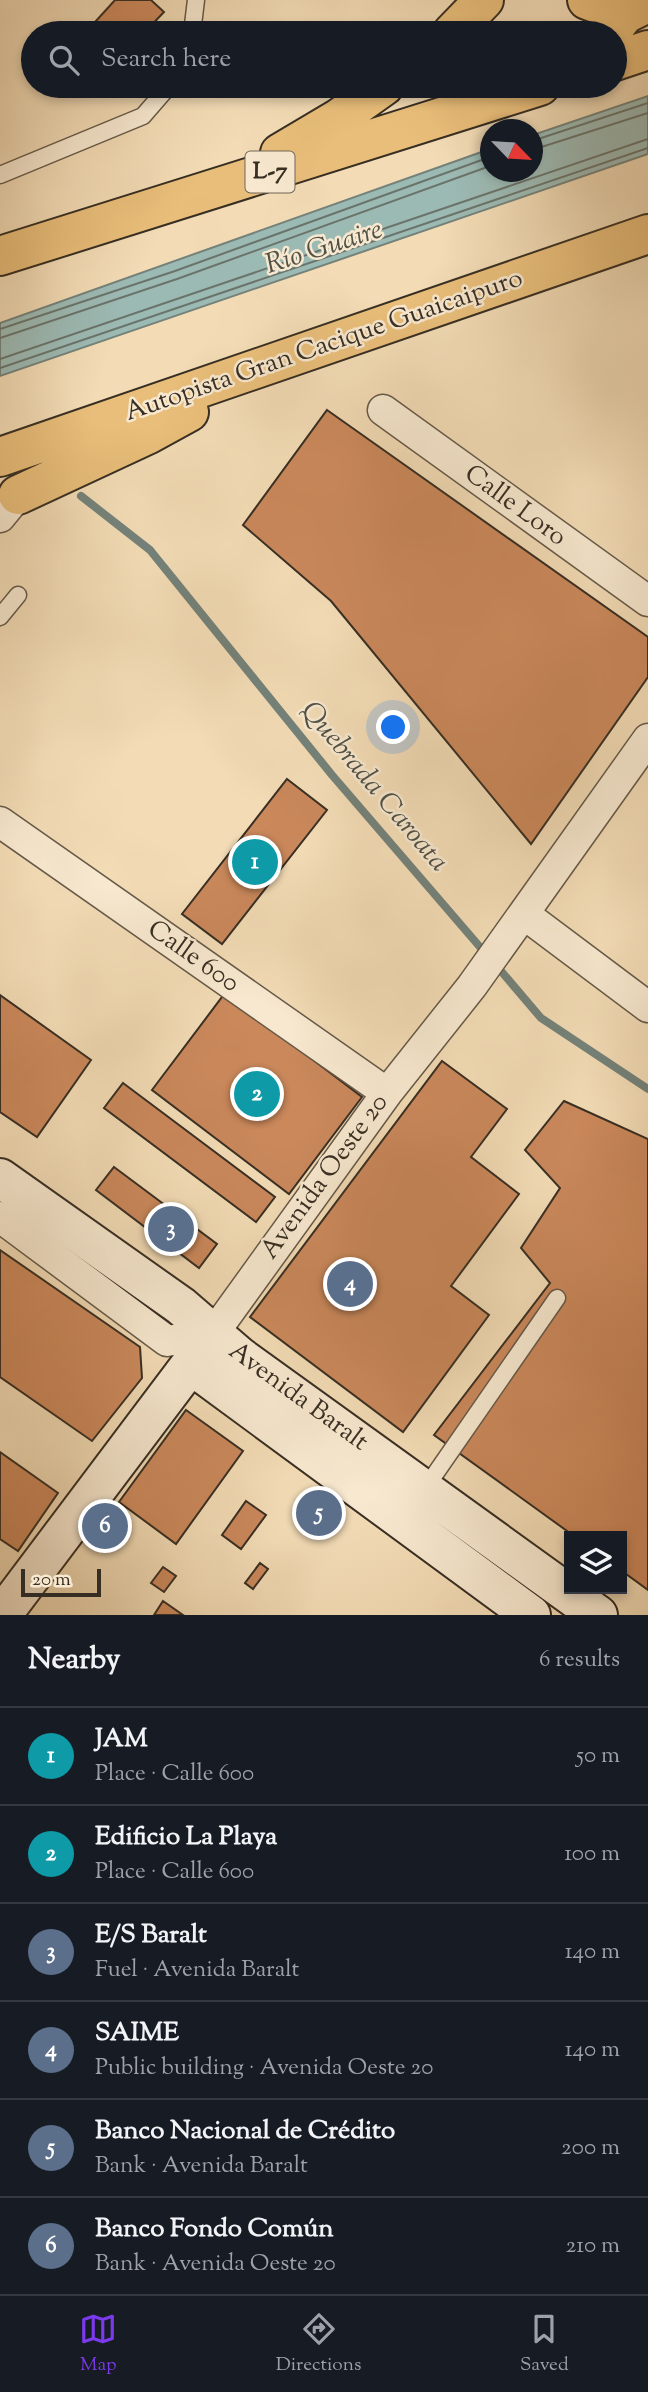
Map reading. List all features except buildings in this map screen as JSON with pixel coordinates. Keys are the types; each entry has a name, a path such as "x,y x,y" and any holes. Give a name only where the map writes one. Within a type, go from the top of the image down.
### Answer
{"highway":[{"path":"464,21 484,0"},
{"path":"587,0 628,16"},
{"path":"627,57 648,50"},
{"path":"233,183 367,98"},
{"name":"L-7","path":"0,256 502,98"},
{"name":"Autopista Gran Cacique Guaicaipuro","path":"0,457 648,234"},
{"path":"6,506 148,435 268,366"}],"main road":[{"name":"Avenida Baralt","path":"0,1178 181,1306 213,1334 598,1615"},
{"name":"Avenida Oeste 20","path":"2,1615 213,1334"},
{"name":"Avenida Baralt","path":"191,1365 531,1615"}],"street":[{"name":"Calle Loro","path":"383,410 648,601"},
{"name":"Avenida Oeste 20","path":"213,1334 387,1093 472,986 648,739"},
{"name":"Calle 600","path":"0,822 387,1093"},
{"path":"524,914 648,1007"},
{"path":"0,1217 167,1341 213,1334"}],"lane":[{"path":"193,21 196,0"},
{"path":"0,174 143,116 159,98"},
{"path":"0,617 18,595"},
{"path":"424,1490 557,1298"}],"water":[{"name":"Río Guaire","path":"648,96 648,154 0,376 0,323 480,153 480,182 543,182 543,132"}],"waterway":[{"name":"Quebrada Caroata","path":"81,496 150,550 332,775 486,954"},
{"name":"Quebrada Caroata","path":"495,964 541,1018 648,1089"}],"place":[{"name":"JAM","path":"255,862"},
{"name":"Edificio La Playa","path":"257,1094"},
{"name":"E/S Baralt","path":"171,1229"},
{"name":"SAIME","path":"350,1284"},
{"name":"Banco Nacional de Crédito","path":"319,1513"},
{"name":"Banco Fondo Común","path":"105,1526"}]}
